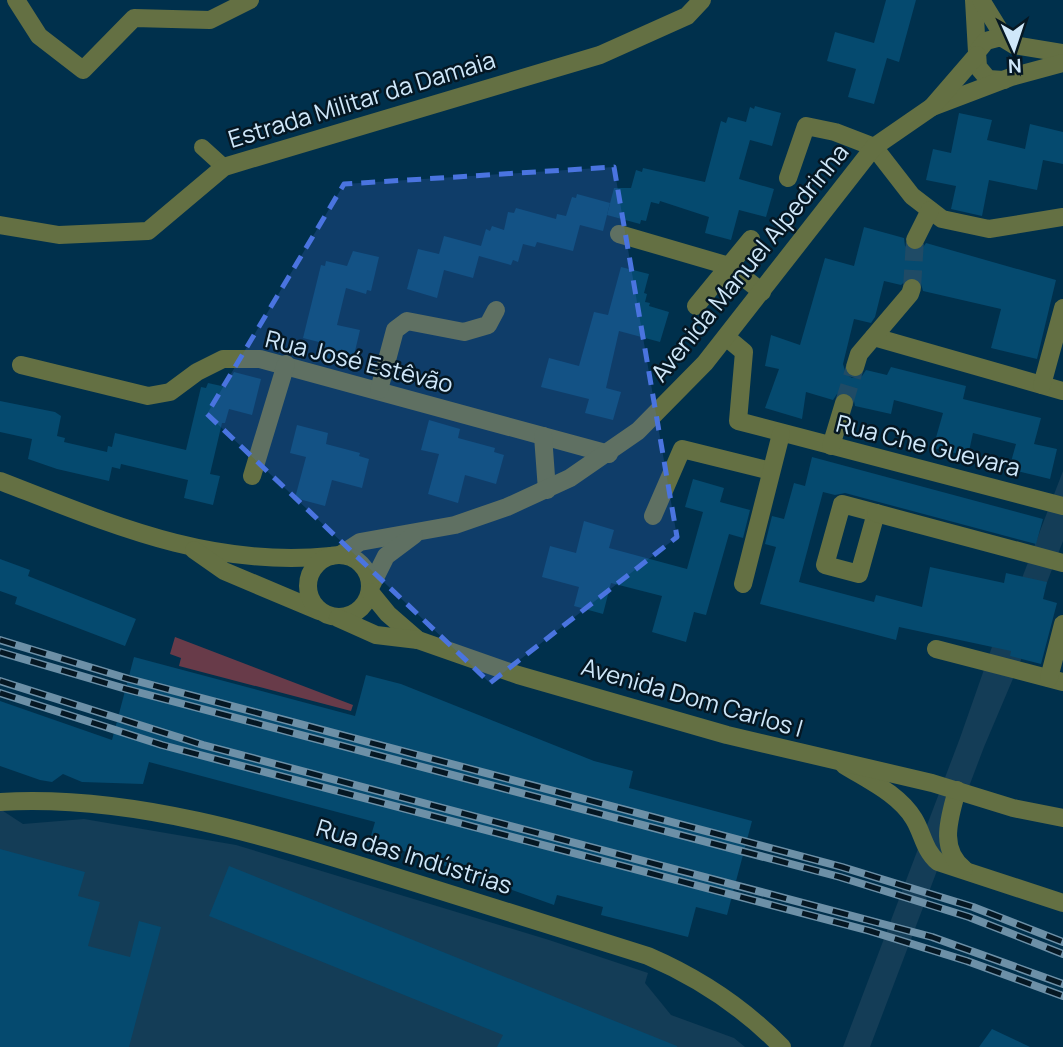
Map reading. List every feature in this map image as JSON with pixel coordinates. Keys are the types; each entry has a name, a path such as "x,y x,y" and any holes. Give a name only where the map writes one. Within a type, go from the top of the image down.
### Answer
{"street":[{"path":"16,0 39,36 83,70 134,18 210,20 250,0"},
{"name":"Estrada Militar da Damaia","path":"0,225 59,235 148,231 224,167 600,55 687,16 702,0"},
{"path":"974,0 978,67 989,79 1007,78 1019,65 1010,42 981,0"},
{"name":"Avenida Manuel Alpedrinha","path":"932,107 986,40 1010,42"},
{"path":"1010,42 1063,53"},
{"name":"Avenida Manuel Alpedrinha","path":"335,555 360,542 417,533 484,516 547,490 609,454 661,412 726,337 874,147 932,107 1007,78 1063,63"},
{"path":"788,178 806,127 835,132 874,147 912,196 942,219 989,229 1063,217"},
{"path":"202,147 224,167"},
{"path":"915,240 930,210"},
{"path":"619,234 729,266 762,292"},
{"path":"696,306 751,239"},
{"path":"855,367 859,354 911,294 912,288"},
{"path":"1042,385 1063,308"},
{"path":"379,390 395,331 407,321 464,332 488,325 496,310"},
{"name":"Rua Che Guevara","path":"726,337 744,352 738,421 1063,506"},
{"path":"874,337 1063,391"},
{"name":"Rua José Estêvão","path":"21,365 148,396 170,392 198,372 223,359 260,359 609,454"},
{"path":"252,477 286,364"},
{"path":"831,446 844,403"},
{"path":"743,584 780,434"},
{"path":"543,436 547,490"},
{"path":"653,516 682,449 771,471"},
{"path":"0,481 126,530 194,550 251,559 335,555 349,557 365,568 370,589 367,600 355,614 338,618 224,571 194,550"},
{"path":"876,513 1063,563"},
{"name":"Avenida Manuel Alpedrinha","path":"370,589 386,556 417,533"},
{"path":"319,611 308,595 309,575 322,560 335,555"},
{"name":"Avenida Dom Carlos I","path":"370,589 388,614 418,640"},
{"name":"Avenida Dom Carlos I","path":"338,618 376,635 418,640 518,675 727,735 957,790 1013,808 1063,818"},
{"path":"936,649 1056,680 1061,636"},
{"path":"844,765 900,801 915,820 930,855 938,862 1063,903"},
{"path":"957,790 948,828 948,845 956,863 967,871"},
{"name":"Rua das Indústrias","path":"0,802 57,802 178,815 312,850 648,956 676,968 726,998 782,1047"}],"highlighted area":[{"path":"614,167 677,537 490,683 207,414 344,184"}],"shaded area":[{"path":"1063,471 1063,541 1027,634 1031,636 984,747 870,1047 843,1047 960,738 1000,624 1004,625"},
{"path":"175,637 353,705 351,711 179,666 181,658 170,654"},
{"path":"0,809 23,824 84,819 236,845 549,940 648,973 645,983 671,1015 734,1038 745,1047 0,1047"}],"building":[{"path":"886,0 916,0 899,62 887,58 874,104 848,97 856,69 827,61 835,32 874,43"},
{"path":"755,106 781,113 772,146 750,140 739,179 774,189 766,217 739,210 731,240 705,233 709,217 660,201 659,204 651,202 646,221 641,220 640,224 607,215 614,188 631,188 636,170 642,172 643,168 705,182 721,121 726,123 728,117 746,122 750,107 754,109"},
{"path":"959,113 992,120 987,140 1025,149 1030,124 1063,132 1063,164 1043,160 1037,190 989,180 982,216 951,209 956,186 926,180 933,149 951,153"},
{"path":"577,194 610,203 603,231 580,225 573,251 537,242 535,247 523,244 518,262 513,260 511,265 479,256 473,278 444,270 437,298 407,289 418,249 439,254 444,236 481,246 486,229 490,231 492,226 504,230 508,212 514,213 516,208 556,219 557,214 566,216 572,197 576,198"},
{"path":"864,227 904,238 905,246 911,250 921,250 926,243 1056,280 1037,359 991,348 1001,309 923,291 920,280 910,277 901,285 884,281 871,323 854,319 843,364 846,374 852,378 862,376 866,370 887,375 891,367 966,386 963,399 1041,418 1034,444 1057,449 1050,479 1009,469 1016,444 973,433 968,456 933,448 943,413 894,400 891,414 855,406 853,396 847,392 837,394 833,400 806,392 802,419 765,408 779,369 765,366 771,335 800,345 825,258 854,266"},
{"path":"353,251 379,257 371,291 367,290 366,294 346,288 337,325 360,330 351,368 324,361 325,357 320,356 323,343 303,338 321,265 325,266 326,261 347,266"},
{"path":"621,267 649,274 644,293 647,294 645,302 650,303 649,306 669,312 660,342 619,331 606,388 621,392 613,420 585,413 589,399 541,387 549,358 579,366 594,312 608,315"},
{"path":"234,372 261,379 252,415 229,409 225,423 222,423 210,474 220,476 213,505 184,498 188,480 121,464 120,469 112,467 109,481 57,469 28,459 32,439 0,432 0,401 55,412 61,416 57,436 65,438 64,442 107,452 108,446 112,447 115,433 186,450 201,387 206,388 208,383 226,387"},
{"path":"429,420 460,429 458,438 495,448 494,452 504,455 496,484 465,475 458,503 428,494 439,454 421,450"},
{"path":"297,425 328,433 326,444 360,453 359,456 369,459 362,488 332,480 325,506 295,498 306,457 290,453"},
{"path":"812,457 1043,519 1036,544 845,493 835,495 823,492 799,582 874,602 876,595 922,607 930,567 1004,583 1006,573 1047,582 1043,599 1057,603 1041,664 1010,656 1011,651 899,627 896,640 760,604 776,547 765,544 772,516 784,519 794,483 805,486"},
{"path":"693,479 724,488 720,502 750,510 743,538 729,534 706,615 694,612 686,642 652,632 662,596 611,583 603,614 574,606 579,587 542,577 550,546 576,553 584,521 614,530 609,548 687,569 703,512 685,507"},
{"path":"0,559 30,570 28,576 136,619 125,646 15,604 17,597 0,591"},
{"path":"134,657 355,716 366,675 401,684 594,761 633,771 629,788 752,821 727,915 696,907 688,937 601,915 603,907 557,895 554,905 370,839 375,822 149,762 143,784 82,782 63,774 52,782 0,766 0,701 112,740"},
{"path":"0,849 85,872 78,896 100,902 88,946 130,957 139,921 161,927 129,1047 0,1047"},
{"path":"229,866 677,1047 497,1047 503,1035 209,916"},
{"path":"992,1029 1030,1047 979,1047"}],"tunnel":[{"path":"912,288 915,240"},
{"path":"844,403 855,367"}],"railway":[{"path":"0,640 129,679 842,867 973,907 1063,942"},
{"path":"0,652 126,689 840,877 969,917 1063,954"},
{"path":"0,681 203,745 932,937 1063,984"},
{"path":"0,693 162,745 870,931 967,961 1063,996"}]}
